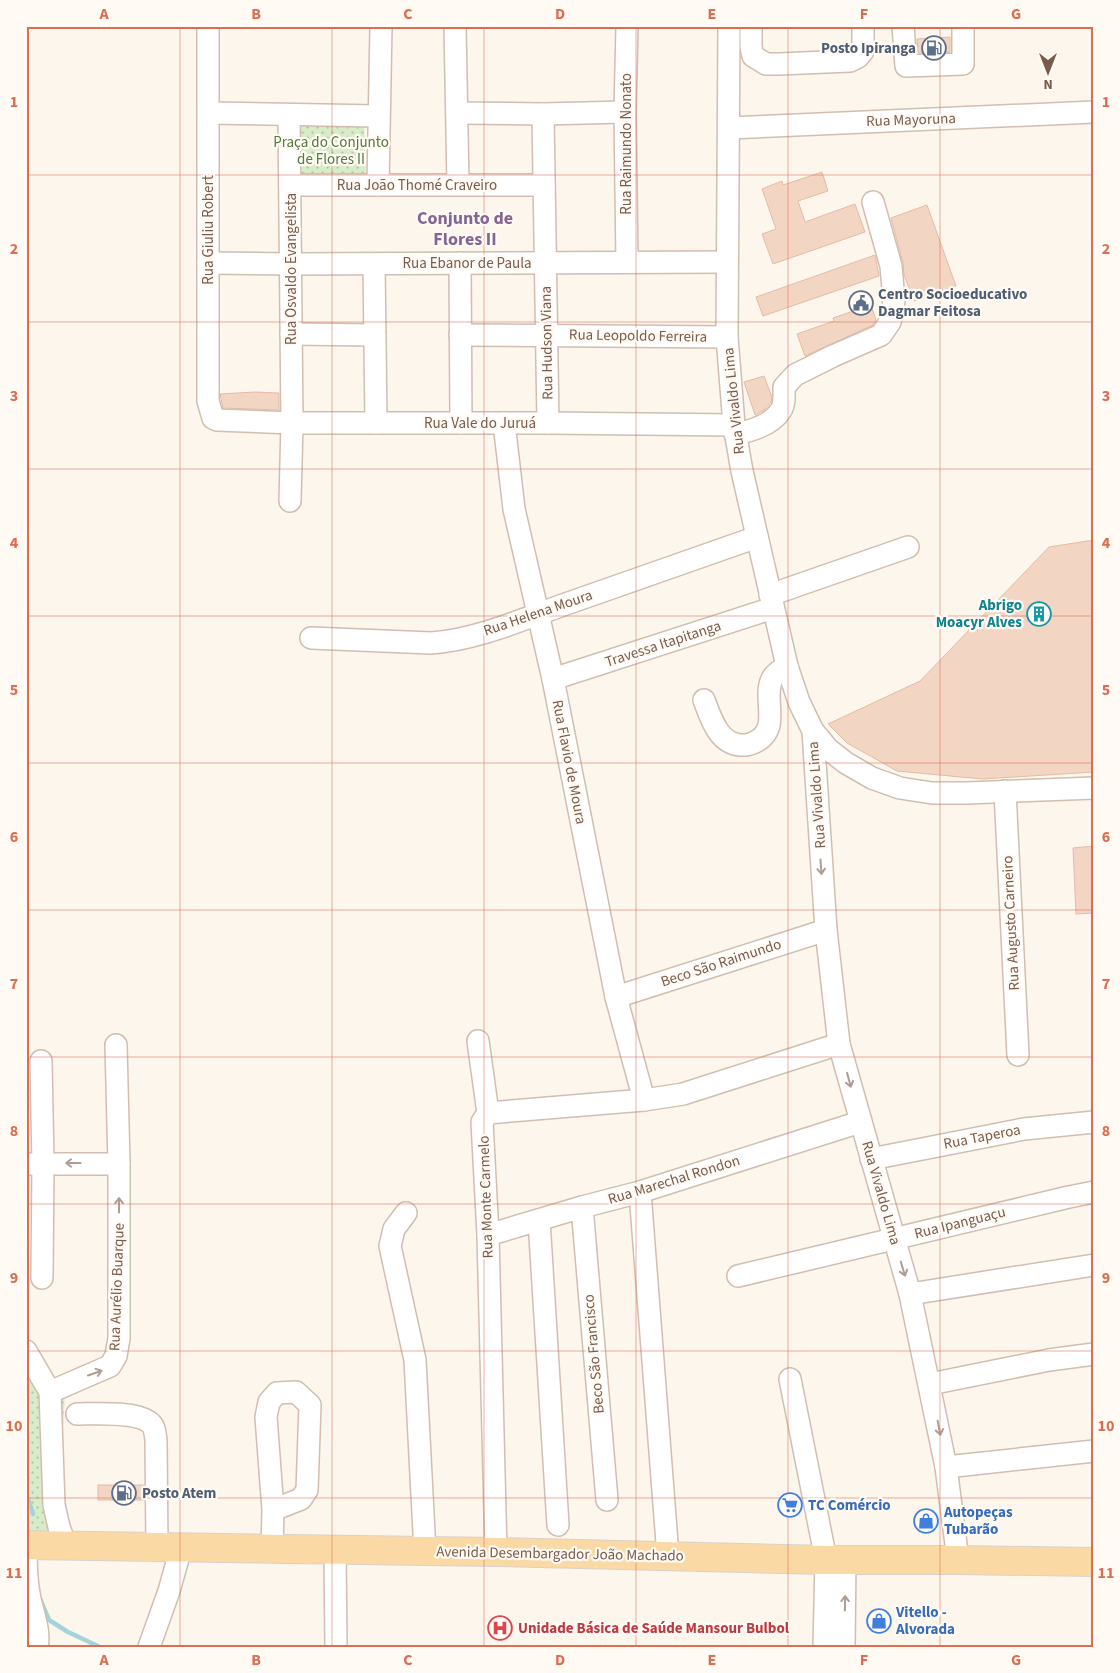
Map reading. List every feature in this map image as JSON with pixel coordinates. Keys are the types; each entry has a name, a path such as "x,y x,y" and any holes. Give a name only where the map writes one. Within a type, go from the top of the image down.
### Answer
{"main road":[{"name":"Avenida Desembargador João Machado","path":"26,1546 496,1552 836,1560 1094,1562"}],"street":[{"name":"Rua Giuliu Robert","path":"208,26 208,401 213,418 227,421"},
{"path":"378,184 381,26"},
{"path":"455,26 458,184"},
{"name":"Rua Raimundo Nonato","path":"626,26 627,262"},
{"name":"Rua Vivaldo Lima","path":"730,26 727,337 734,430 787,666 799,702 812,731 826,930 839,1044 910,1294 946,1467 958,1560"},
{"path":"751,26 753,56 766,64 779,64 850,61 858,57 863,51 863,26"},
{"path":"903,26 906,66 963,64 963,26"},
{"path":"457,113 543,114 625,112"},
{"name":"Rua Mayoruna","path":"729,128 1094,112"},
{"path":"209,113 378,116"},
{"name":"Rua Hudson Viana","path":"543,114 548,423"},
{"name":"Rua Osvaldo Evangelista","path":"290,115 292,423 290,500"},
{"name":"Rua João Thomé Craveiro","path":"290,185 544,184"},
{"name":"Rua Vale do Juruá","path":"227,421 292,423 548,423 753,430 772,419 781,410 784,399 784,387 795,375 881,335 890,322 894,300 891,266 874,202"},
{"name":"Rua Ebanor de Paula","path":"208,263 727,262"},
{"path":"460,263 461,423"},
{"path":"374,264 376,423"},
{"path":"291,334 375,335"},
{"name":"Rua Leopoldo Ferreira","path":"460,335 727,337"},
{"name":"Rua Flavio de Moura","path":"504,423 514,509 553,679 616,996 644,1100"},
{"name":"Rua Helena Moura","path":"311,638 448,642 537,614 757,537"},
{"name":"Travessa Itapitanga","path":"553,679 772,602 908,547"},
{"path":"704,700 724,740 734,744 748,745 761,739 768,730 771,680 776,673 787,666"},
{"path":"812,731 828,749 846,763 872,778 900,788 932,793 1094,788"},
{"name":"Rua Augusto Carneiro","path":"1005,790 1018,1055"},
{"name":"Beco São Raimundo","path":"616,996 826,930"},
{"path":"478,1041 488,1113 644,1100 683,1094 839,1044"},
{"name":"Rua Aurélio Buarque","path":"50,1392 110,1366 116,1356 119,1338 119,1164 116,1045"},
{"path":"41,1061 35,1164 42,1278"},
{"name":"Rua Monte Carmelo","path":"488,1113 482,1122 488,1235 496,1552"},
{"name":"Rua Marechal Rondon","path":"488,1235 640,1192 860,1122"},
{"name":"Rua Taperoa","path":"871,1159 1024,1129 1094,1122"},
{"path":"35,1164 119,1164"},
{"path":"640,1192 668,1556"},
{"name":"Rua Ipanguaçu","path":"738,1276 1094,1192"},
{"name":"Beco São Francisco","path":"582,1207 607,1500"},
{"path":"406,1213 394,1229 390,1246 415,1360 425,1552"},
{"path":"538,1220 558,1525"},
{"path":"910,1294 1094,1265"},
{"path":"26,1351 50,1392 54,1505 66,1546"},
{"path":"930,1384 1049,1360 1094,1354"},
{"path":"790,1379 836,1560 844,1647"},
{"path":"272,1550 273,1510 266,1417 269,1402 278,1393 296,1392 310,1405 307,1490 302,1499 273,1510"},
{"path":"77,1414 132,1416 150,1423 155,1430 168,1548 169,1591 149,1647"},
{"path":"946,1467 1094,1451"},
{"path":"26,1546 27,1578 40,1645"},
{"path":"335,1551 336,1647"},
{"path":"824,1647 836,1560"}],"green space":[{"name":"Praça do Conjunto de Flores II","path":"296,119 364,119 366,181 298,181"},
{"path":"26,1337 50,1379 65,1392 62,1449 63,1535 26,1535"}],"building":[{"path":"950,37 950,52 918,53 917,39"},
{"path":"822,172 828,191 798,201 805,222 855,204 865,232 773,264 762,234 776,229 762,189 782,181 783,185"},
{"path":"927,205 956,286 914,301 904,275 903,263 891,218"},
{"path":"875,255 879,276 763,316 756,297"},
{"path":"871,305 876,320 873,325 805,356 797,334 834,321 833,318"},
{"path":"764,376 772,397 771,402 764,410 755,415 744,382"},
{"path":"279,393 279,410 223,408 220,394"},
{"name":"Abrigo Moacyr Alves","path":"1094,540 1094,772 982,779 897,771 847,743 828,724 920,681 1049,547"},
{"path":"1094,846 1094,913 1076,914 1073,848"},
{"name":"Posto Atem","path":"98,1485 144,1485 144,1500 98,1500"}],"waterway":[{"path":"26,1493 33,1514"},
{"path":"40,1599 49,1620 68,1632 100,1647"}],"place":[{"name":"Posto Ipiranga","path":"934,48"},
{"name":"Centro Socioeducativo Dagmar Feitosa","path":"861,303"},
{"name":"Abrigo Moacyr Alves","path":"1039,614"},
{"name":"Posto Atem","path":"124,1493"},
{"name":"TC Comércio","path":"790,1505"},
{"name":"Autopeças Tubarão","path":"926,1521"},
{"name":"Vitello - Alvorada","path":"879,1621"},
{"name":"Unidade Básica de Saúde Mansour Bulbol","path":"500,1628"}],"district":[{"name":"Conjunto de Flores II","path":"465,228"}]}
